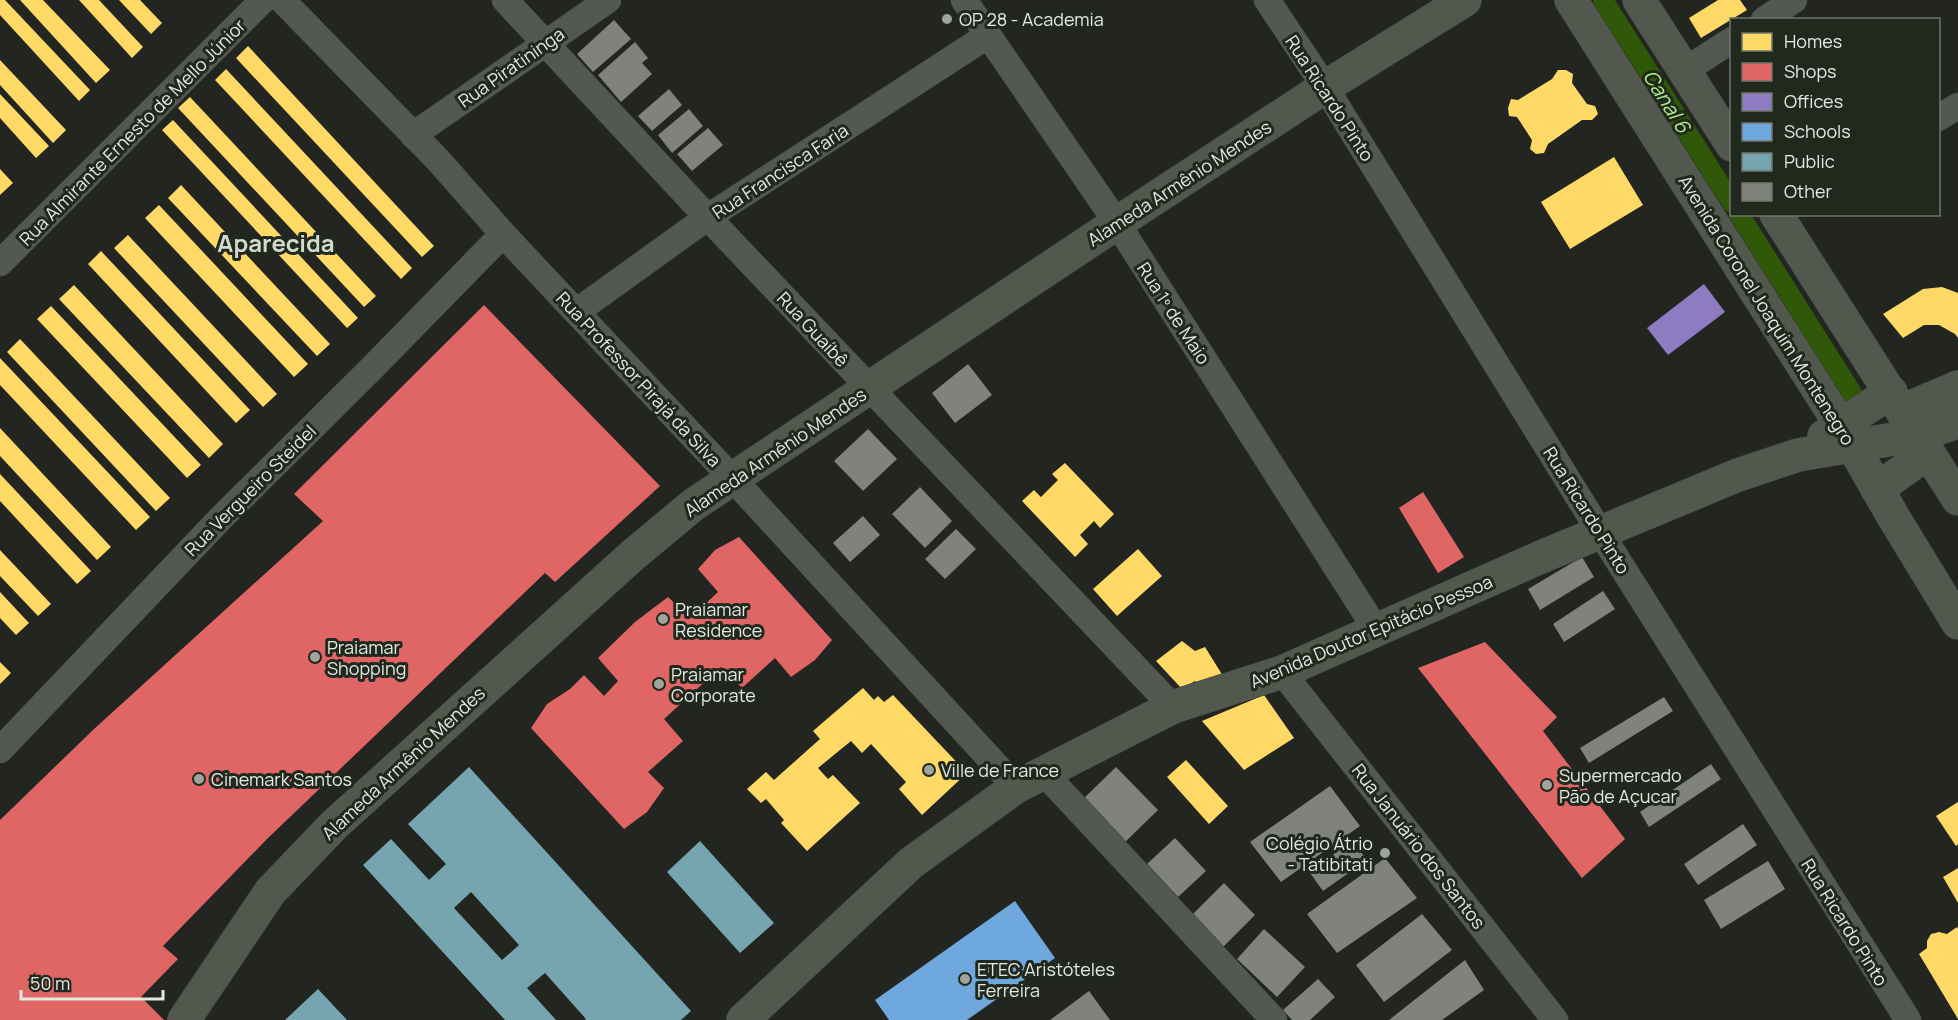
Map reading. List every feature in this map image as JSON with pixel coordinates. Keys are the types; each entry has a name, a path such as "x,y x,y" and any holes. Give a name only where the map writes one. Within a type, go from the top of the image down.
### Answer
{"main road":[{"name":"Alameda Armênio Mendes","path":"184,1020 270,892 334,825 633,555 693,505 1117,223 1325,87 1465,0"},
{"name":"Avenida Coronel Joaquim Montenegro","path":"1570,0 1846,434 1958,623"},
{"path":"1638,0 1730,143"},
{"path":"1780,216 1906,427 1958,500"},
{"name":"Avenida Doutor Epitácio Pessoa","path":"1906,427 1958,387"},
{"name":"Avenida Doutor Epitácio Pessoa","path":"753,1017 897,875 1030,780 1173,707 1282,672 1600,532 1738,475 1798,455 1846,434 1958,422"},
{"path":"1846,434 1906,427"},
{"path":"1877,489 1906,427"}],"street":[{"name":"Rua Almirante Ernesto de Mello Júnior","path":"0,263 263,0"},
{"name":"Rua Professor Pirajá da Silva","path":"282,0 438,160 503,234 732,478 1030,780 1274,1020"},
{"name":"Rua Guaíbê","path":"505,0 1173,707"},
{"name":"Rua Piratininga","path":"413,135 608,0"},
{"name":"Rua 1º de Maio","path":"964,0 1117,223 1377,632"},
{"name":"Rua Ricardo Pinto","path":"1267,0 1325,87 1600,532 1908,1020"},
{"path":"1767,18 1794,0"},
{"name":"Rua Francisca Faria","path":"576,312 708,217 987,36"},
{"path":"1684,70 1730,41"},
{"path":"1940,117 1958,106"},
{"name":"Rua Vergueiro Steidel","path":"0,750 188,553 503,234"},
{"name":"Rua Januário dos Santos","path":"1282,672 1555,1020"}],"building: Homes":[{"path":"0,0 5,0 90,90 79,101 0,15"},
{"path":"20,0 43,0 110,70 96,83"},
{"path":"79,0 99,0 143,47 132,58"},
{"path":"119,0 140,0 162,23 151,34"},
{"path":"1718,0 1740,0 1747,10 1730,18 1730,20 1701,38 1689,18"},
{"path":"248,46 434,246 422,257 236,58"},
{"path":"0,60 66,130 53,143 0,85"},
{"path":"226,69 412,268 401,279 215,80"},
{"path":"1558,70 1566,70 1573,74 1572,83 1587,104 1595,106 1598,114 1592,120 1582,120 1548,144 1544,153 1536,154 1530,149 1532,140 1517,117 1509,116 1508,108 1511,99 1518,100 1552,79"},
{"path":"0,94 49,146 36,158 0,118"},
{"path":"190,97 376,296 364,307 178,108"},
{"path":"173,120 358,318 347,328 162,130"},
{"path":"1614,157 1643,205 1570,249 1541,202"},
{"path":"0,169 13,183 0,195"},
{"path":"181,185 330,344 317,356 168,198"},
{"path":"159,205 308,364 294,377 145,218"},
{"path":"128,235 277,394 263,407 114,248"},
{"path":"101,251 250,410 236,423 88,264"},
{"path":"74,285 223,444 209,458 59,299"},
{"path":"1942,287 1958,293 1958,338 1939,325 1924,325 1903,338 1883,314 1923,289"},
{"path":"51,306 201,465 187,478 37,319"},
{"path":"20,339 170,498 156,511 7,352"},
{"path":"0,358 150,517 136,530 0,385"},
{"path":"0,428 111,547 97,560 0,456"},
{"path":"1065,463 1114,514 1100,528 1094,521 1080,535 1088,544 1075,557 1022,501 1034,490 1041,497 1058,480 1052,474"},
{"path":"0,474 91,571 77,584 0,501"},
{"path":"1138,549 1162,576 1117,616 1093,589"},
{"path":"0,550 51,604 38,616 0,576"},
{"path":"0,592 29,623 16,635 0,618"},
{"path":"1182,641 1195,651 1205,647 1223,676 1199,685 1195,681 1182,689 1156,661"},
{"path":"0,662 11,673 0,684"},
{"name":"Ville de France","path":"863,688 874,700 878,696 884,702 893,695 967,773 922,815 899,789 906,782 871,744 862,753 851,741 818,768 828,779 833,775 860,803 807,851 781,823 784,820 766,799 761,803 747,789 766,772 774,780 820,739 813,731"},
{"path":"1264,695 1294,738 1244,770 1202,721"},
{"path":"1186,760 1228,806 1209,824 1167,777"},
{"path":"1958,802 1958,844 1956,846 1936,816"},
{"path":"1958,868 1958,903 1943,877"},
{"path":"1957,927 1958,1019 1919,954 1927,948 1927,941 1931,934 1939,932 1947,934"}],"building: Shops":[{"name":"Praiamar Shopping","path":"484,305 660,486 555,582 545,573 267,839 163,946 178,959 141,997 164,1020 0,1020 0,820 94,729 323,521 294,494"},
{"path":"1423,492 1464,557 1438,573 1399,508"},
{"name":"Praiamar Corporate","path":"739,537 832,640 815,660 791,677 775,658 742,688 721,667 664,719 683,741 648,772 664,788 647,812 624,829 531,728 547,704 570,689 584,675 604,696 618,681 598,658 635,622 668,597 690,618 718,592 698,569 715,550"},
{"name":"Supermercado Pão de Açucar","path":"1485,642 1557,717 1543,731 1625,839 1582,878 1418,668"}],"building: Offices":[{"path":"1704,284 1725,312 1668,355 1647,328"}],"building: Schools":[{"name":"ETEC Aristóteles Ferreira","path":"1015,901 1055,958 967,1020 889,1020 875,1000"}],"building: Public":[{"path":"469,767 691,1011 681,1020 585,1020 545,973 527,988 556,1020 505,1020 363,865 391,839 429,880 446,864 408,824","holes":["471,892 519,945 502,960 454,908"]},
{"path":"700,841 774,923 740,953 667,872"},
{"path":"318,989 347,1020 285,1020"}],"building: Other":[{"path":"614,20 631,39 593,72 577,54"},
{"path":"635,42 648,58 642,63 652,74 621,102 598,75"},
{"path":"669,89 682,105 652,131 638,116"},
{"path":"689,109 703,126 672,153 658,135"},
{"path":"708,128 723,145 692,171 677,154"},
{"path":"968,364 992,395 955,423 932,393"},
{"path":"868,429 897,459 863,491 834,461"},
{"path":"920,487 952,521 925,548 892,514"},
{"path":"863,516 880,535 850,562 833,543"},
{"path":"956,529 976,549 945,579 925,559"},
{"path":"1582,557 1594,577 1540,610 1528,589"},
{"path":"1603,591 1615,609 1564,642 1553,624"},
{"path":"1664,697 1673,711 1589,763 1580,748"},
{"path":"1711,764 1721,779 1649,827 1640,812"},
{"path":"1116,767 1158,810 1123,844 1081,801"},
{"path":"1330,786 1360,826 1281,882 1250,842"},
{"path":"1743,824 1757,845 1698,885 1684,864"},
{"path":"1175,838 1206,871 1178,897 1147,864"},
{"path":"1352,840 1367,860 1323,891 1310,873"},
{"path":"1385,858 1417,898 1337,953 1307,914"},
{"path":"1768,861 1785,889 1721,929 1704,900"},
{"path":"1224,883 1255,915 1222,948 1191,916"},
{"path":"1422,914 1452,950 1384,1002 1356,965"},
{"path":"1264,929 1305,967 1277,997 1237,959"},
{"path":"1465,960 1484,990 1442,1020 1389,1020"},
{"path":"1318,979 1335,997 1310,1020 1292,1020 1283,1010"},
{"path":"1089,991 1110,1020 1050,1020"}],"waterway":[{"name":"Canal 6","path":"1603,0 1730,200"},
{"name":"Canal 6","path":"1740,216 1862,409"}],"place":[{"name":"OP 28 - Academia","path":"947,19"},
{"name":"Praiamar Residence","path":"663,619"},
{"name":"Praiamar Shopping","path":"315,657"},
{"name":"Praiamar Corporate","path":"659,684"},
{"name":"Ville de France","path":"929,770"},
{"name":"Cinemark Santos","path":"199,779"},
{"name":"Supermercado Pão de Açucar","path":"1547,785"},
{"name":"Colégio Átrio - Tatibitati","path":"1385,853"},
{"name":"ETEC Aristóteles Ferreira","path":"965,979"}],"district":[{"name":"Aparecida","path":"276,242"}]}
